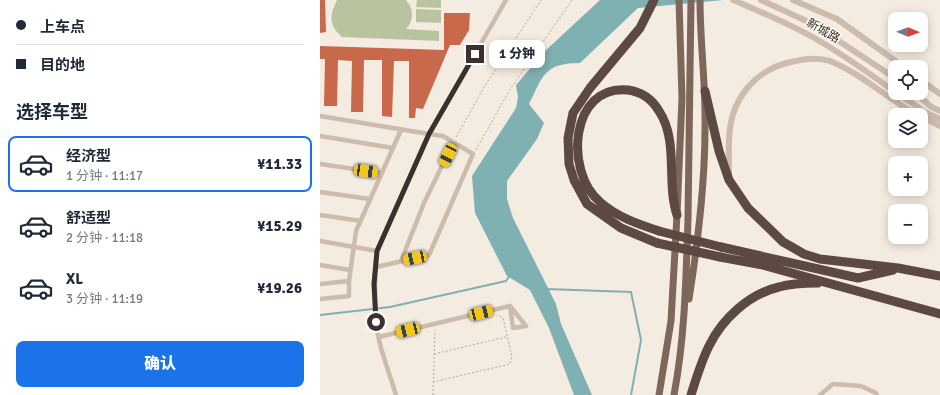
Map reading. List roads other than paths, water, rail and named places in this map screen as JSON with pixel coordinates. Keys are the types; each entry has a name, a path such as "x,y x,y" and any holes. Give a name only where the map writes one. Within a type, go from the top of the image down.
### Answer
{"highway":[{"path":"654,0 644,21 590,88 573,113 568,138 569,164 574,180 587,204 621,228 656,243 763,265 940,314"},
{"path":"678,215 672,194 668,130 660,112 651,100 642,94 620,89 606,92 595,100 585,114 578,130 577,144 581,173 598,201 609,209 635,223 659,231 721,247 858,278 898,268"},
{"path":"705,91 719,152 729,180 748,208 783,242 804,254 820,259 898,268 940,276"},
{"path":"691,395 709,345 723,324 738,308 758,294 778,287 828,282"}],"main road":[{"path":"659,395 671,321 678,215 682,98 679,0"},
{"path":"680,368 686,294 691,0"},
{"path":"674,395 680,368 701,219 705,156 705,91 702,62 700,2"}],"street":[{"path":"396,395 379,337 376,318 374,294 377,251 429,134 506,0"},
{"name":"新城路","path":"733,0 815,38 888,86"},
{"name":"新城路","path":"761,0 813,24 888,73"},
{"path":"793,0 837,19 894,60"},
{"path":"729,180 730,128 736,107 758,76 776,65 814,59 828,60 866,79 908,108"},
{"path":"928,85 940,94"},
{"name":"新城路","path":"908,100 925,112 940,119"},
{"path":"924,100 930,106 940,111"},
{"path":"320,116 443,136 473,154 429,255 376,266"},
{"path":"928,120 940,126"},
{"path":"320,299 349,296 350,270 356,231 401,130"},
{"path":"320,136 393,148"},
{"path":"401,261 424,203 453,142"},
{"path":"320,164 382,173"},
{"path":"320,192 370,199"},
{"path":"320,215 361,221"},
{"path":"320,241 377,251"},
{"path":"320,265 350,270"},
{"path":"320,284 349,281"},
{"path":"379,337 510,306"},
{"path":"510,306 514,311 526,326 513,328 510,306"},
{"path":"820,395 833,384 861,386 876,393 877,395"}],"water":[{"path":"600,0 723,0 638,8 580,63 559,65 546,73 529,104 544,123 537,139 507,181 507,199 513,218 556,304 561,324 592,395 574,395 549,328 530,290 507,276 475,213 472,176 516,108 518,97 516,85 544,52"}],"waterway":[{"path":"320,315 390,307 506,281 510,275"},
{"path":"546,289 631,292 641,340 631,395"}]}
